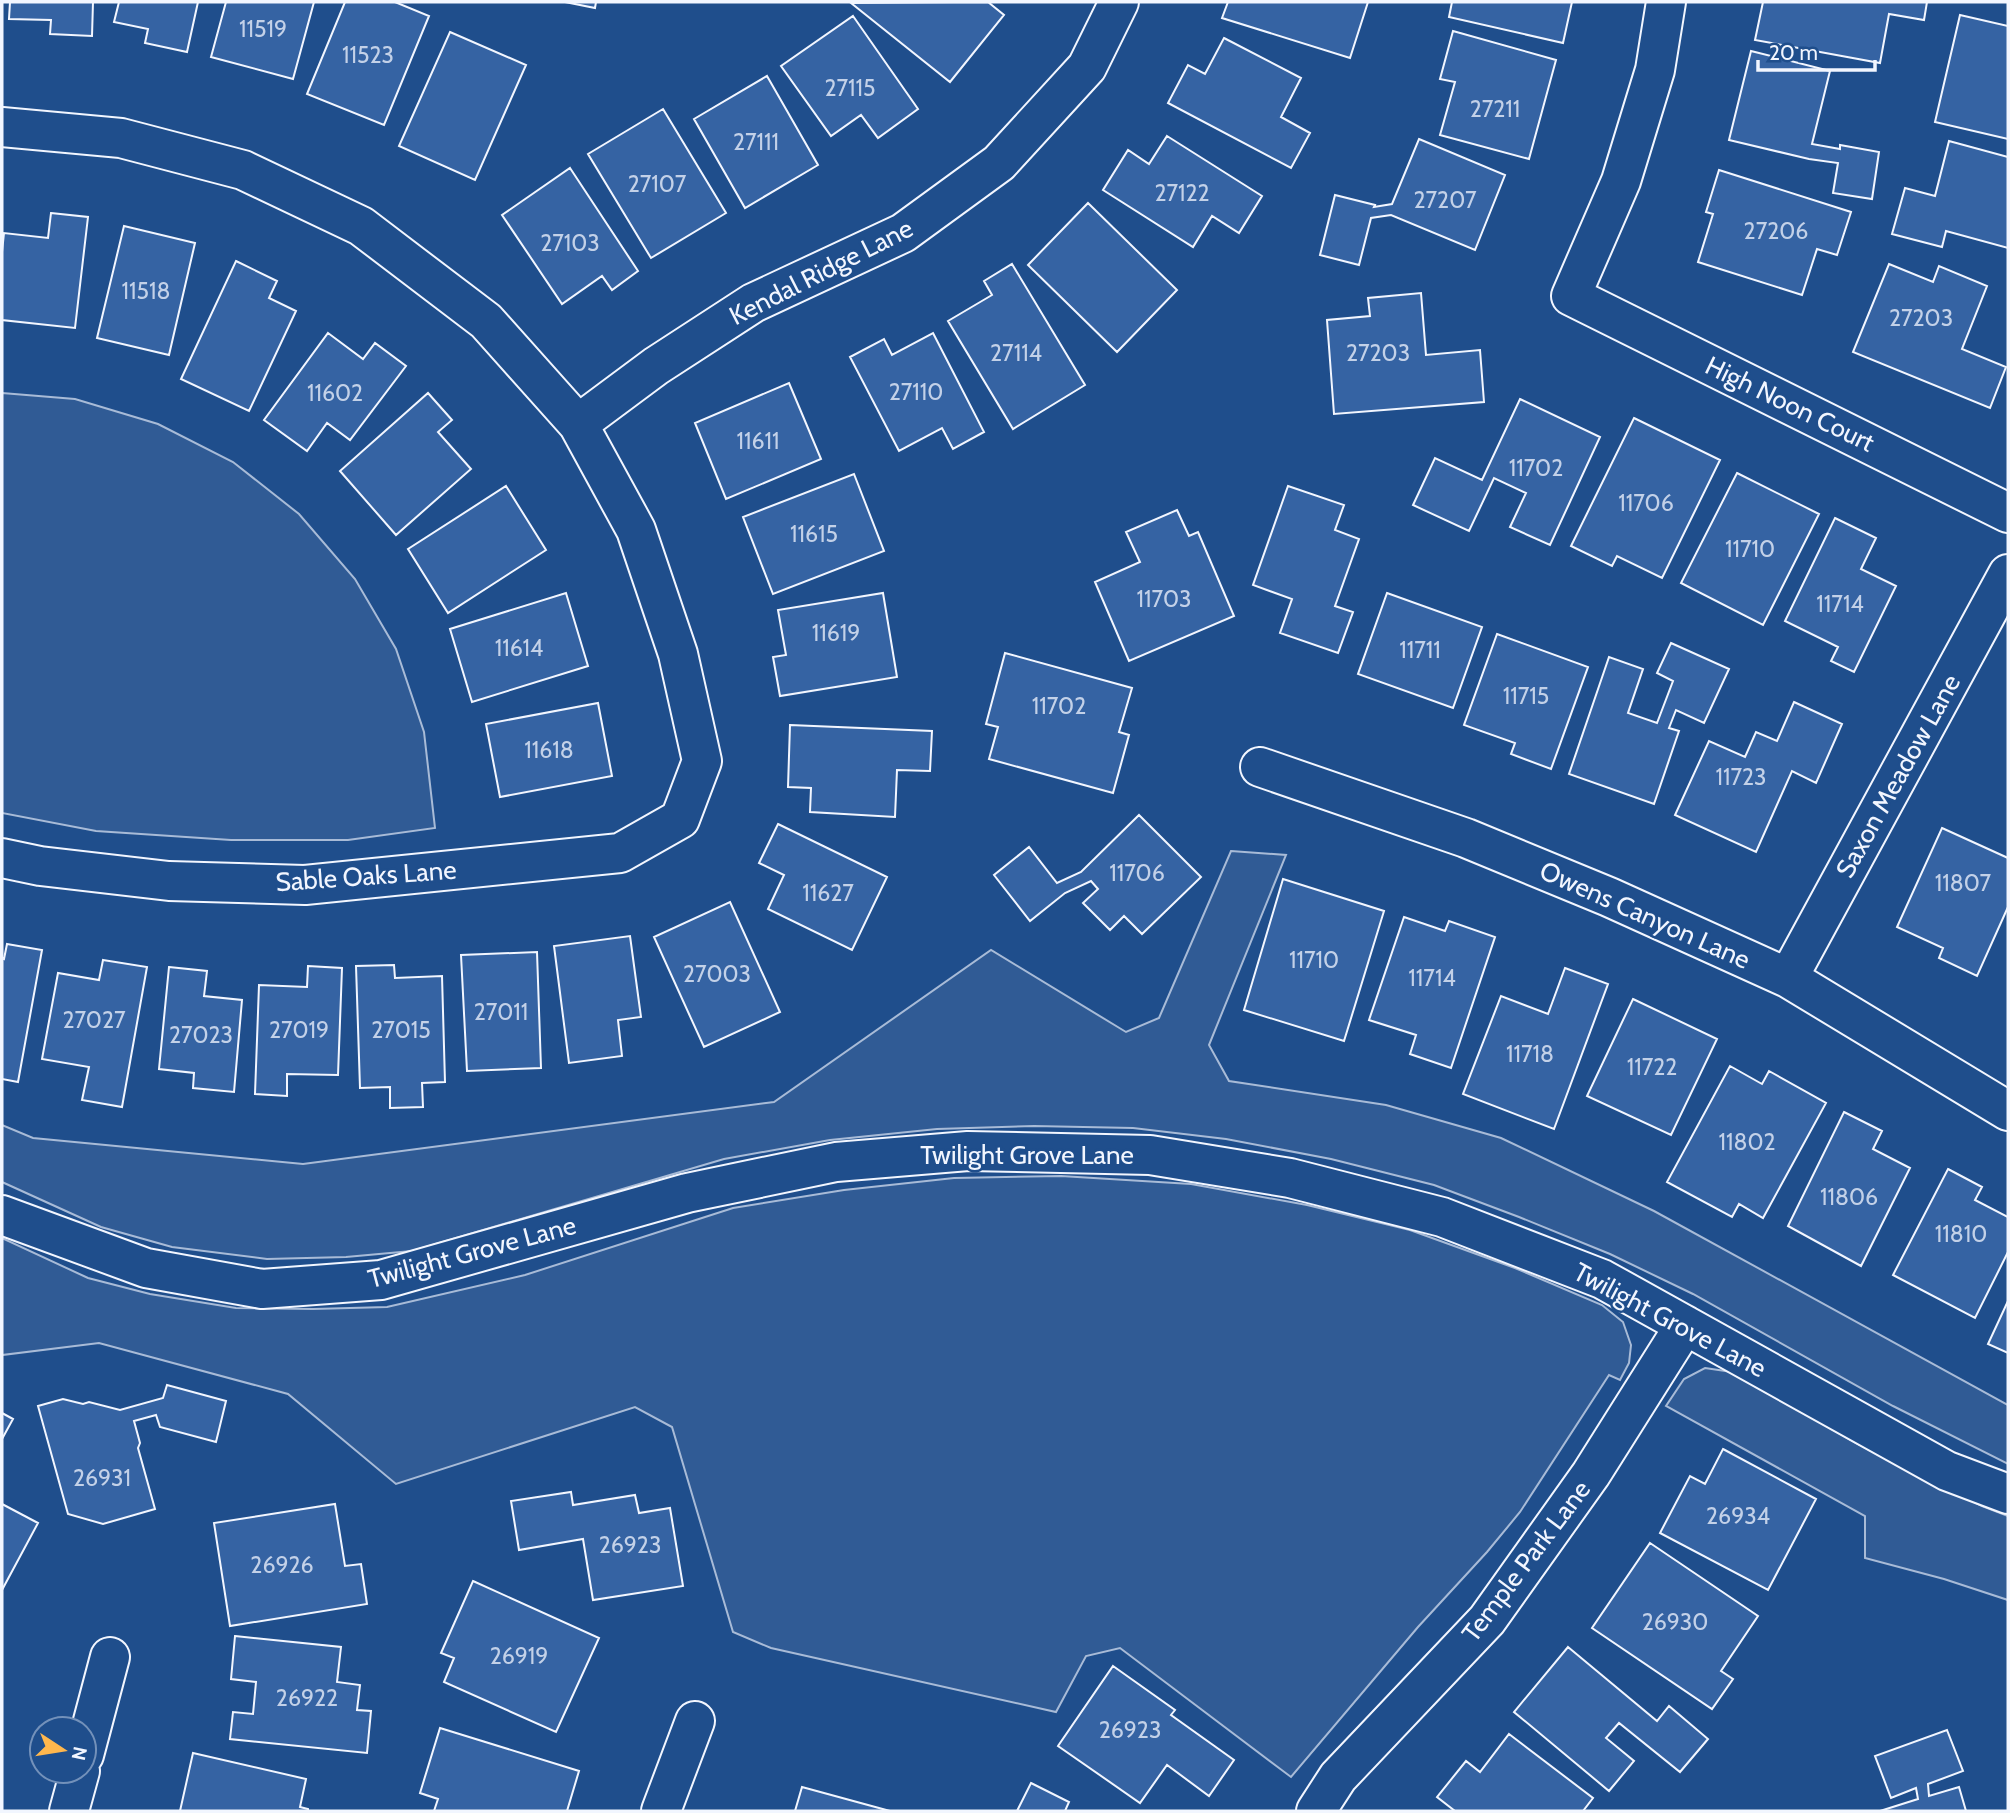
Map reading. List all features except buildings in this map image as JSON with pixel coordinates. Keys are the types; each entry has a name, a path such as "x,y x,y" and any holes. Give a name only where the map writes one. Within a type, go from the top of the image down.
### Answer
{"street":[{"name":"Kendal Ridge Lane","path":"578,424 656,366 753,303 904,233 999,163 1087,66 1119,2"},
{"name":"High Noon Court","path":"1666,2 1655,70 1621,181 1571,296 2008,513"},
{"path":"2,127 121,138 243,170 361,226 486,321 578,424"},
{"name":"Sable Oaks Lane","path":"2,858 40,866 169,881 305,885 620,853 680,819 702,761 678,654 636,530 578,424"},
{"name":"Saxon Meadow Lane","path":"1787,978 2008,574"},
{"name":"Owens Canyon Lane","path":"1260,767 1466,838 1609,897 1787,978 2008,1111"},
{"name":"Twilight Grove Lane","path":"2,1215 146,1268 262,1289 381,1280 687,1193 836,1162 968,1151 1150,1155 1290,1178 1442,1217 1602,1279 1947,1471 2008,1494"},
{"name":"Temple Park Lane","path":"1316,1811 1338,1777 1487,1620 1591,1474 1685,1325"},
{"path":"95,1715 110,1657"},
{"path":"661,1811 695,1721"},
{"path":"69,1811 76,1785"}],"shaded area":[{"path":"2,393 75,399 158,424 233,462 299,514 355,579 396,649 424,732 435,828 348,840 231,840 96,831 2,813"},
{"path":"1231,851 1286,855 1209,1045 1229,1081 1386,1105 1501,1138 1654,1211 2008,1405 2008,1464 1893,1406 1693,1294 1610,1254 1434,1185 1331,1159 1226,1139 1133,1128 1034,1126 937,1129 830,1140 724,1159 412,1251 346,1257 267,1259 172,1247 101,1227 2,1182 2,1125 33,1138 303,1164 774,1102 991,950 1126,1032 1159,1018"},
{"path":"1061,1176 1191,1184 1307,1205 1410,1230 1515,1268 1602,1305 1623,1322 1631,1345 1629,1363 1620,1380 1609,1375 1520,1512 1291,1777 1120,1648 1086,1656 1056,1712 771,1648 733,1632 672,1427 635,1407 396,1484 288,1394 99,1343 2,1355 2,1238 88,1278 150,1294 236,1308 387,1307 525,1275 733,1208 844,1190 954,1178"},
{"path":"1705,1368 1732,1372 1858,1444 1982,1506 2008,1516 2008,1600 1944,1579 1865,1558 1865,1516 1666,1406 1684,1379"}]}
